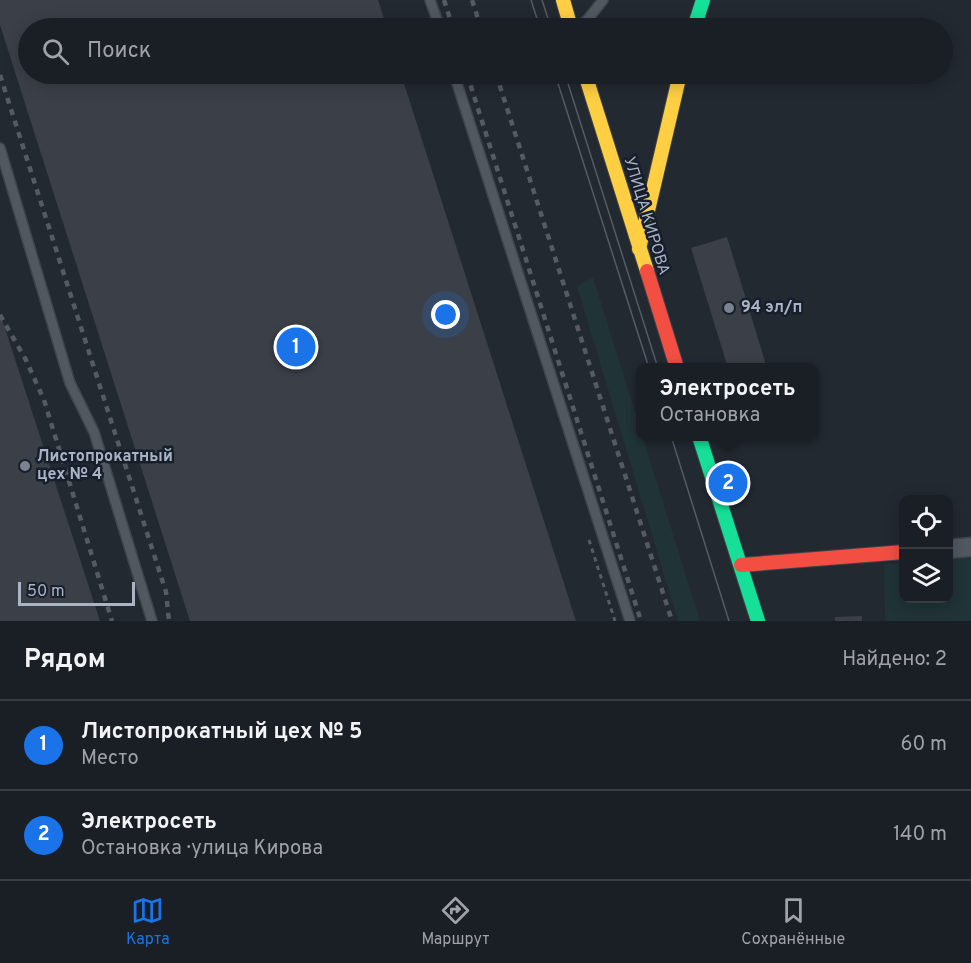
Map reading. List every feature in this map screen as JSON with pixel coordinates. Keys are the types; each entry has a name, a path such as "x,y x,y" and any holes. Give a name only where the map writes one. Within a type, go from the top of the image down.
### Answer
{"main road":[{"path":"562,0 568,18"},
{"path":"697,18 703,0"},
{"name":"УЛИЦА КИРОВА","path":"588,84 675,363"},
{"path":"639,252 678,84"},
{"path":"701,441 758,621"},
{"path":"741,565 899,552"}],"street":[{"path":"953,549 971,547"}],"lane":[{"path":"430,0 436,18"},
{"path":"590,18 603,0"},
{"path":"457,84 630,621"},
{"path":"0,148 70,383 94,432 152,621"}],"green space":[{"path":"593,277 636,415 636,441 644,441 700,621 678,621 577,286"},
{"path":"971,558 971,621 885,621 884,564 899,563 899,603 953,603 953,559"}],"building":[{"path":"0,0 378,0 384,18 18,18 18,81 0,25"},
{"path":"19,84 404,84 576,621 190,621"},
{"name":"94 эл/п","path":"727,237 765,363 726,363 691,248"},
{"name":"Листопрокатный цех № 4","path":"0,313 100,621 0,621"},
{"path":"862,616 862,621 835,621 835,617"}],"tram line":[{"path":"531,0 537,18"},
{"path":"542,0 548,18"},
{"path":"558,84 647,363"},
{"path":"568,84 656,363"},
{"path":"673,441 729,621"}],"railway":[{"path":"444,0 450,18"},
{"path":"472,0 478,18"},
{"path":"0,75 166,592 169,621"},
{"path":"470,84 641,621"},
{"path":"499,84 672,621"},
{"path":"0,315 26,360 44,400 112,621"}],"traffic: fast":[{"path":"697,18 703,0"},
{"path":"701,441 758,621"}],"traffic: slow":[{"path":"563,0 568,18"},
{"path":"588,84 647,271"},
{"path":"639,249 678,84"}],"traffic: jam":[{"path":"647,271 675,363"},
{"path":"741,565 899,552"}],"place":[{"name":"94 эл/п","path":"729,308"},
{"name":"Листопрокатный цех № 5","path":"296,347"},
{"name":"Листопрокатный цех № 4","path":"25,466"},
{"name":"Электросеть","path":"728,483"}]}
